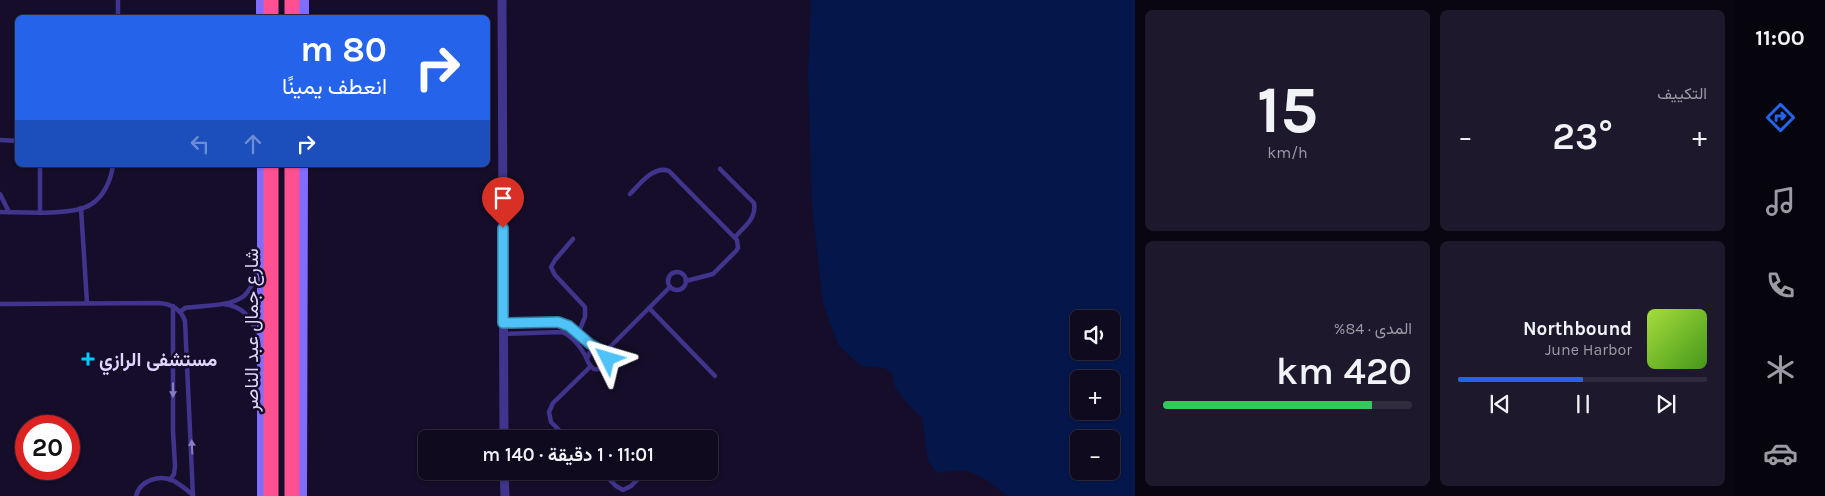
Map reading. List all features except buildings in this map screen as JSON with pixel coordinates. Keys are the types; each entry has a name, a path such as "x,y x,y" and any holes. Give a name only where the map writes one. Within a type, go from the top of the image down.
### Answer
{"highway":[{"path":"271,0 271,15"},
{"path":"292,0 292,15"},
{"name":"شارع جمال عبد الناصر","path":"271,167 271,496"},
{"path":"292,167 292,496"}],"main road":[{"path":"262,0 262,15"},
{"path":"303,0 303,15"},
{"path":"263,167 263,496"},
{"path":"301,496 302,167"}],"street":[{"path":"502,0 504,430"},
{"path":"504,480 505,496"}],"lane":[{"path":"118,0 118,15"},
{"path":"0,140 15,141"},
{"path":"40,167 40,213"},
{"path":"0,212 40,213 81,208 90,205 100,197 107,186 113,167"},
{"path":"630,194 654,172 664,169 669,171 737,240 738,248 717,270 708,276 686,281"},
{"path":"720,169 754,203 752,218 735,237"},
{"path":"0,194 9,212"},
{"path":"81,208 87,303"},
{"path":"574,239 551,267 555,275 585,307 585,317 578,334"},
{"path":"180,312 185,308 220,304 236,300 245,295 253,282 263,255"},
{"path":"680,272 686,281 683,288 673,289 667,281 670,274 680,272"},
{"path":"605,352 670,287"},
{"path":"0,304 159,303 173,306 180,312 185,321 193,496"},
{"path":"220,304 234,305 243,310 263,343"},
{"path":"170,480 174,474 175,466 173,431 173,306"},
{"path":"649,308 715,376"},
{"path":"503,323 562,323 569,326 597,349 605,352 608,359 605,367 598,370 590,367 580,348 565,333 503,334"},
{"path":"587,360 590,352 597,349"},
{"path":"559,430 551,422 549,412 553,403 590,367"},
{"path":"136,496 137,491 148,480 164,478 193,496"},
{"path":"610,480 623,490 637,480"}],"shaded area":[{"path":"811,0 1135,0 1135,496 1007,496 988,481 965,471 937,473 928,461 922,418 895,387 892,373 884,368 861,366 838,345 823,303 812,206 808,74"}],"place":[{"name":"مستشفى الرازي","path":"88,359"}],"route":[{"path":"503,228 503,323 558,322 566,324 590,344 605,352 608,359"}]}
